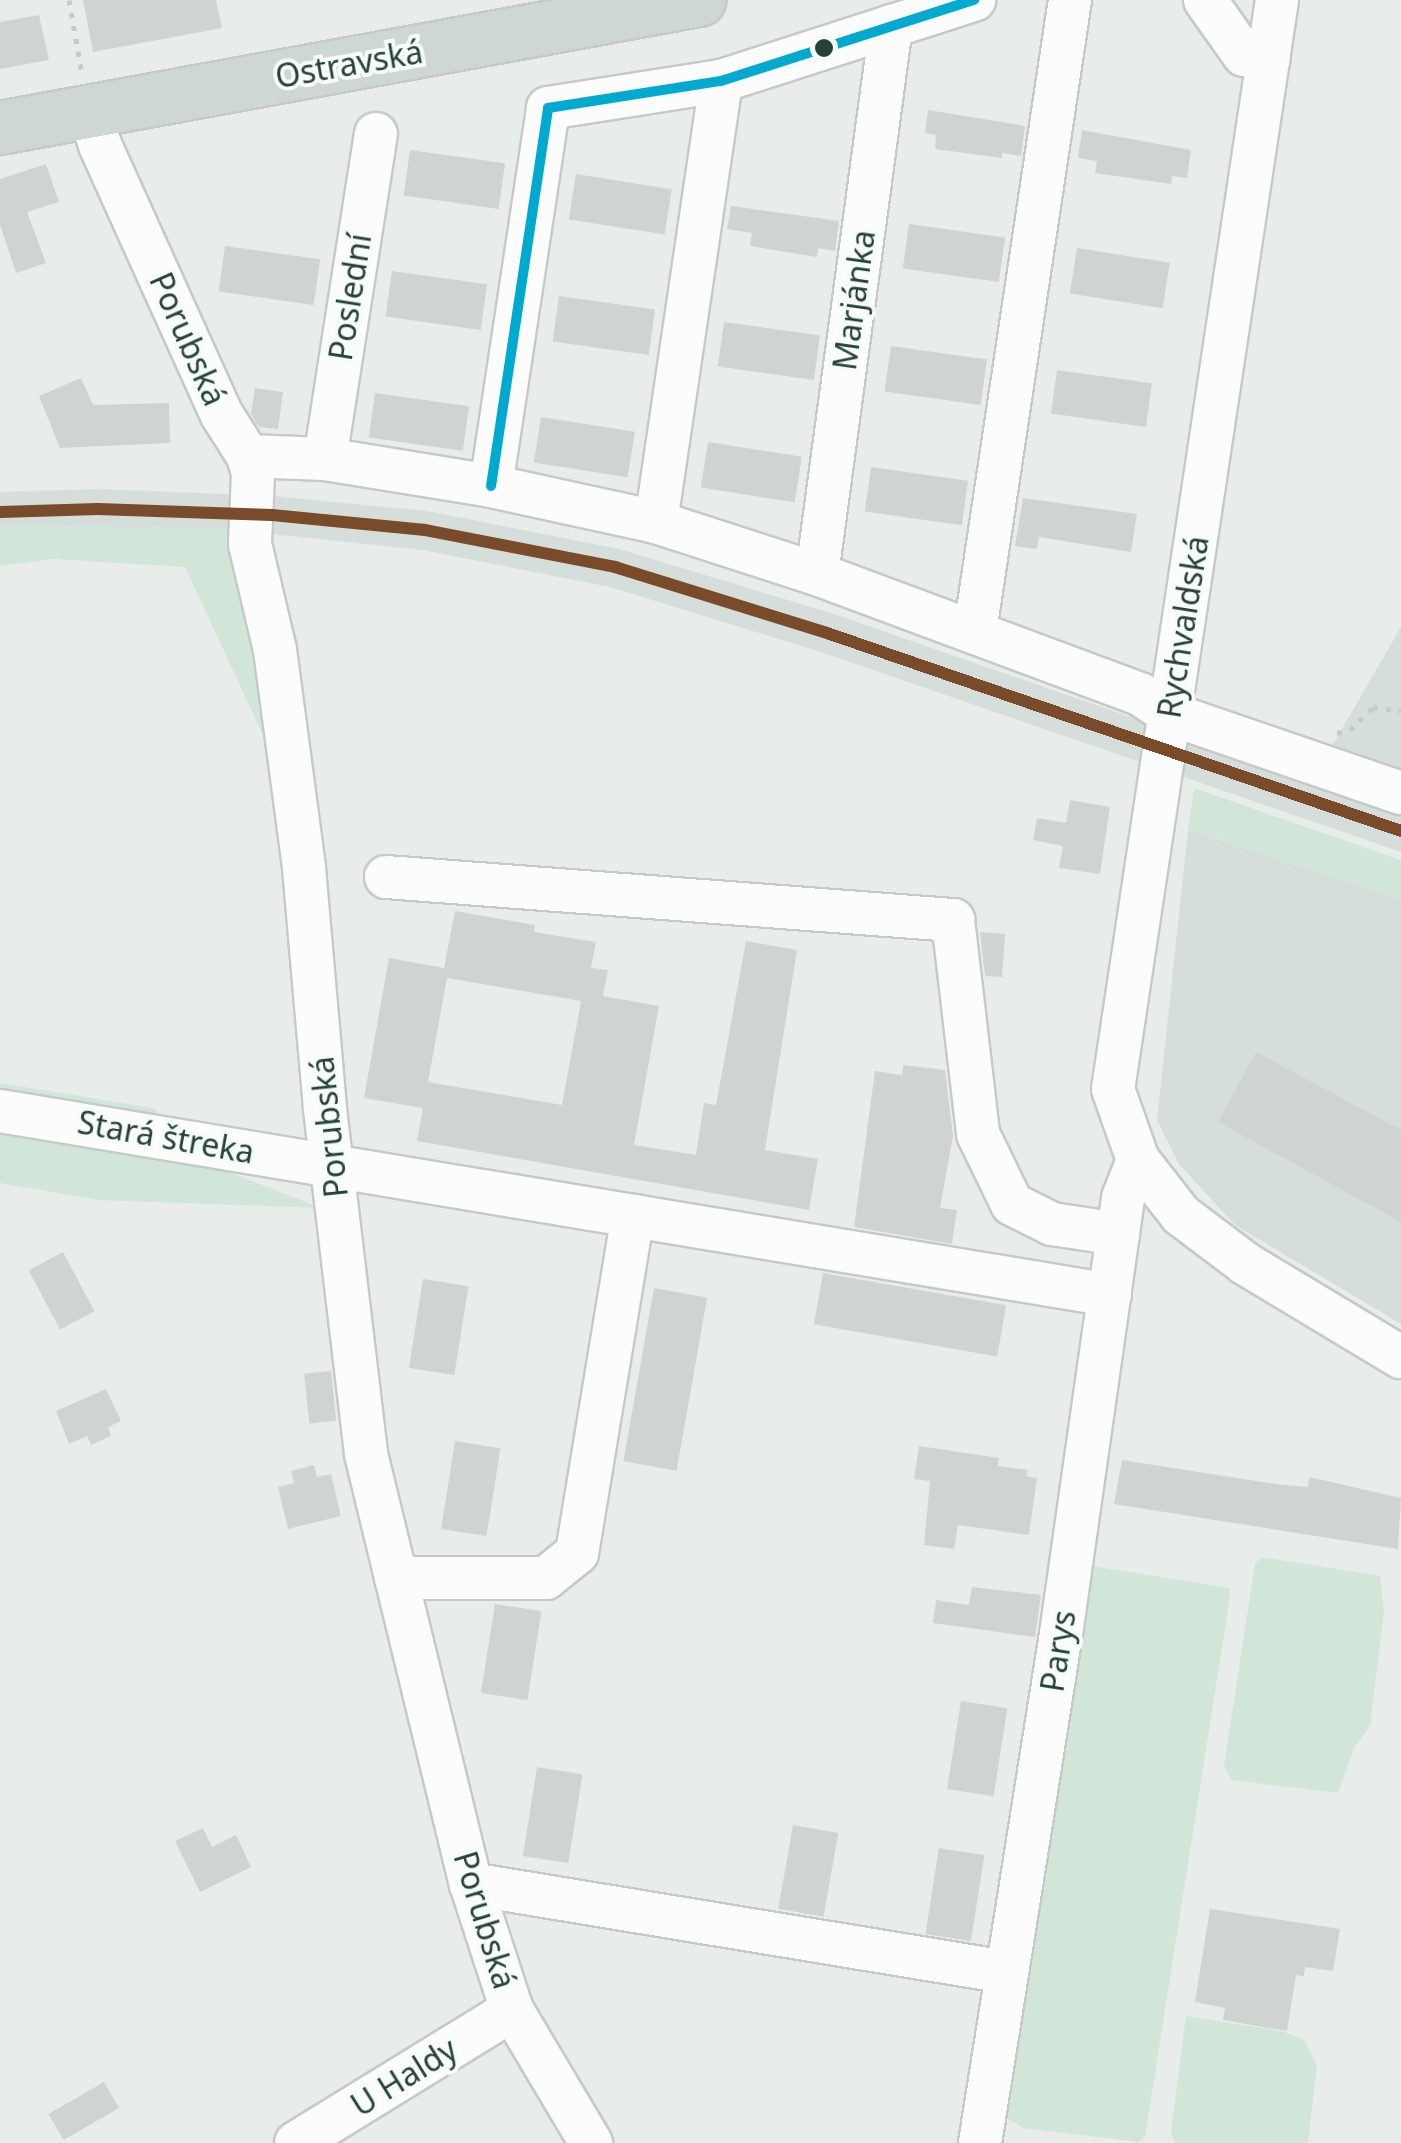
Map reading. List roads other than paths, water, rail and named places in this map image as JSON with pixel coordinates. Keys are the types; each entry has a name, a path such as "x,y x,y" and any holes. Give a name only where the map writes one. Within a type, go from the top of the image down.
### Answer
{"main road":[{"name":"Ostravská","path":"0,128 699,0"}],"street":[{"path":"491,486 548,108 722,81 974,0"},
{"path":"975,631 1070,0"},
{"path":"1205,0 1244,55 1269,60"},
{"name":"Rychvaldská","path":"1278,0 1113,1088 1138,1160 1181,1215 1246,1264 1401,1356"},
{"name":"Marjánka","path":"818,574 892,26"},
{"path":"656,522 722,81"},
{"name":"Porubská","path":"90,111 100,144 222,415 248,456 253,474 250,544 275,650 304,868 332,1166 366,1454 472,1884 512,2010 591,2143"},
{"name":"Poslední","path":"325,459 376,134"},
{"path":"248,456 325,459 491,486 656,522 818,574 975,631 1140,694 1170,714 1401,793"},
{"path":"386,877 953,920 978,1134 1012,1204 1052,1224 1118,1234"},
{"name":"Stará štreka","path":"0,1111 1110,1294"},
{"name":"Parys","path":"980,2143 1123,1198 1138,1160"},
{"path":"396,1578 546,1578 577,1553 633,1216"},
{"path":"472,1884 1006,1972"},
{"name":"U Haldy","path":"296,2143 512,2010"}]}
